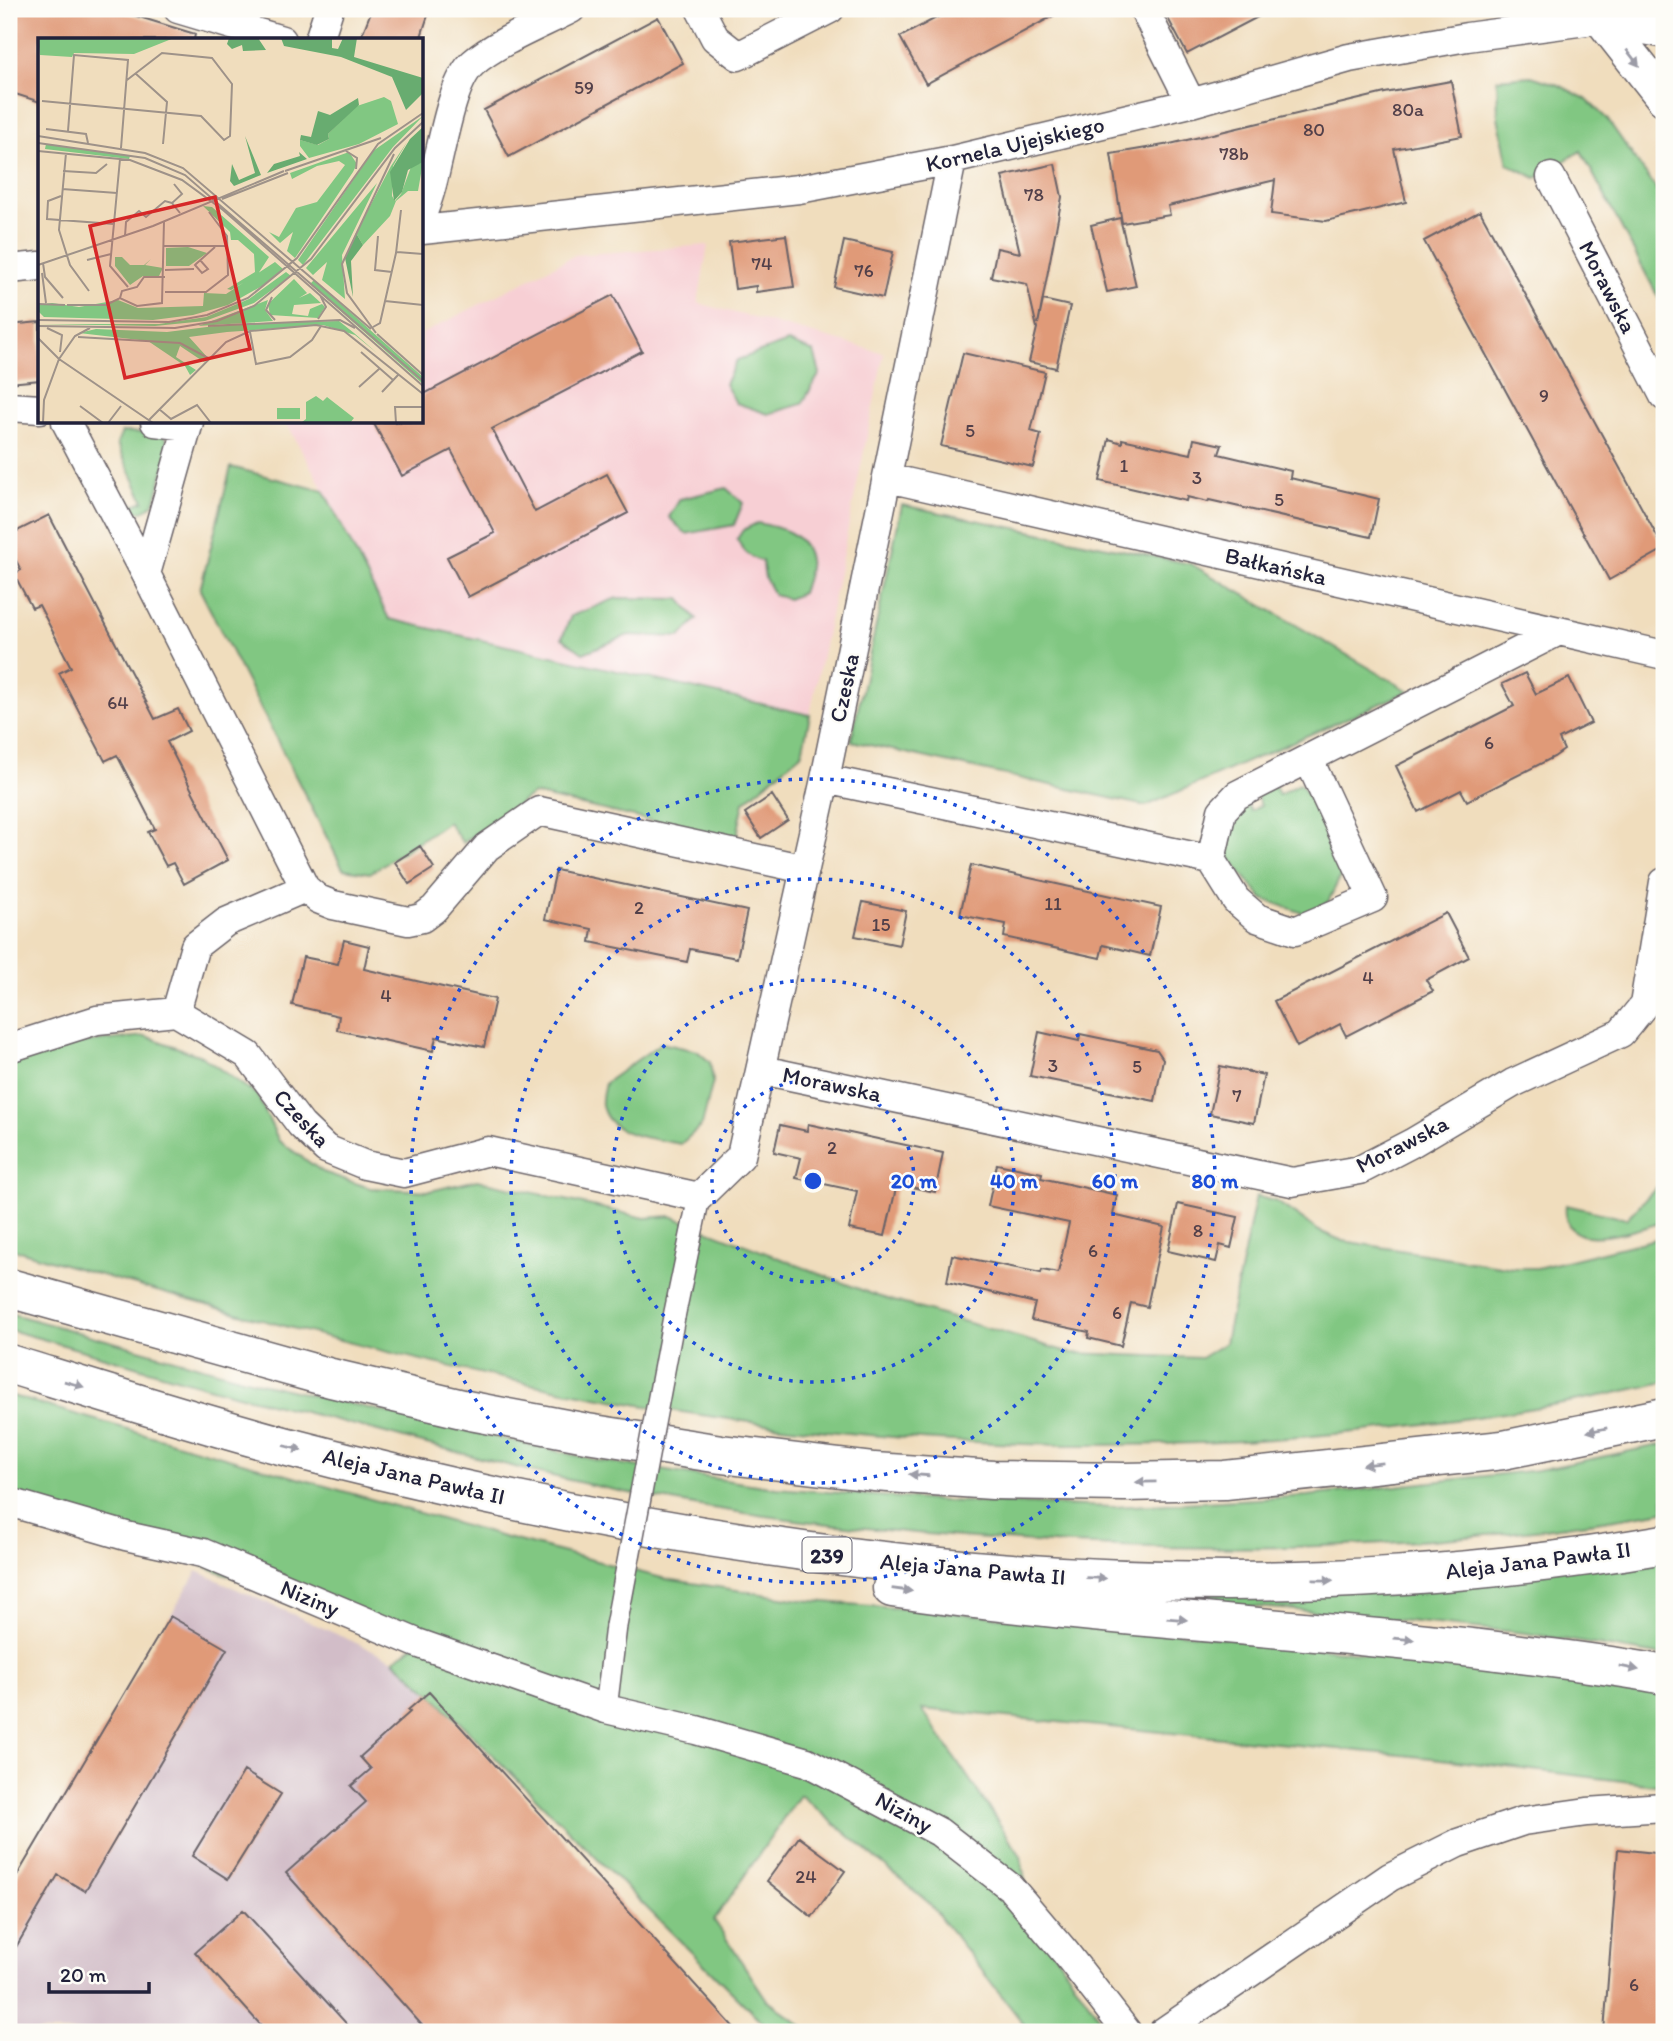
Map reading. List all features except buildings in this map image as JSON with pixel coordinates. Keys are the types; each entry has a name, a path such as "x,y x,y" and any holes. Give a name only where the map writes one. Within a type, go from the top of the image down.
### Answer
{"main road":[{"path":"9,1288 331,1378 471,1411 707,1452 874,1472 1006,1480 1225,1480 1503,1450 1664,1417"},
{"name":"Aleja Jana Pawła II","path":"9,1364 282,1445 505,1498 578,1514 788,1550 938,1568 1137,1579 1337,1580 1605,1554 1664,1544"},
{"path":"505,1498 580,1536 668,1555 1012,1605 1427,1642 1608,1664 1664,1675"}],"street":[{"path":"178,9 275,38"},
{"path":"320,38 329,9"},
{"path":"424,210 430,196 457,85 471,64 492,50 571,9"},
{"path":"700,9 715,38 738,56 830,9"},
{"path":"1144,9 1191,103"},
{"name":"Kornela Ujejskiego","path":"424,230 799,189 952,160 1191,103 1349,58 1597,14 1664,13"},
{"path":"1597,14 1664,98"},
{"name":"Kornela Ujejskiego","path":"1597,14 1664,30"},
{"name":"Czeska","path":"176,1012 248,1055 301,1125 326,1149 365,1165 404,1173 488,1151 699,1197 741,1156 825,779 952,160"},
{"name":"Morawska","path":"1551,177 1664,397"},
{"path":"9,269 38,266"},
{"path":"9,407 38,409"},
{"path":"66,424 146,574 305,888 318,899 333,905 408,921 422,918 487,847 539,811 805,870"},
{"path":"146,574 189,424"},
{"name":"Bałkańska","path":"888,478 1664,655"},
{"path":"1308,760 1373,898 1294,931 1257,918 1236,900 1211,860 1222,811 1237,795 1559,631"},
{"path":"825,779 1211,860"},
{"name":"Morawska","path":"762,1070 1292,1182 1360,1170 1412,1143 1513,1083 1621,1033 1644,1005 1664,882"},
{"path":"9,1048 97,1020 176,1012 195,946 226,922 305,888"},
{"path":"606,1709 617,1626 699,1197"},
{"name":"Niziny","path":"9,1502 126,1536 203,1553 417,1643 606,1709 696,1730 807,1762 939,1832 1010,1887 1127,2032"},
{"path":"1163,2032 1390,1877 1458,1843 1523,1821 1587,1812 1664,1807"}],"shaded area":[{"path":"708,245 698,303 884,353 810,714 389,619 338,516 287,424 424,424 424,333 575,255"},
{"path":"197,1571 394,1660 429,1692 738,2032 9,2032 9,1889"}],"green space":[{"path":"1531,76 1559,85 1586,99 1607,119 1664,200 1664,308 1581,151 1536,178 1508,164 1498,117 1497,79"},
{"path":"788,342 814,352 820,373 802,404 768,414 736,403 725,384 737,360"},
{"path":"122,432 158,433 165,436 170,448 154,503 144,510 124,509 144,501 117,444"},
{"path":"231,467 324,491 389,619 810,715 802,753 744,802 736,840 533,794 463,843 448,822 370,873 343,869 200,590"},
{"path":"726,488 743,503 734,525 686,534 669,517 680,499"},
{"path":"902,505 1191,564 1409,691 1146,806 851,741"},
{"path":"757,523 782,529 802,543 807,551 809,564 802,593 788,599 774,595 765,578 762,561 750,556 742,547 737,539 743,530"},
{"path":"617,598 680,599 697,619 680,637 629,635 583,653 562,638 571,616"},
{"path":"1274,784 1279,795 1299,784 1303,787 1345,867 1328,902 1308,915 1263,899 1231,861 1227,850 1231,826 1245,800 1251,811 1261,805 1255,793"},
{"path":"145,1036 201,1056 257,1095 279,1141 323,1172 370,1188 430,1191 477,1180 645,1218 671,1216 877,1296 1071,1353 1201,1358 1225,1343 1256,1196 1277,1202 1319,1231 1343,1241 1513,1268 1537,1268 1664,1237 1664,1382 1524,1410 1440,1422 1338,1434 1133,1445 928,1440 826,1431 623,1402 468,1371 314,1334 9,1248 9,1064 73,1044"},
{"path":"661,1043 697,1051 710,1062 713,1081 702,1125 681,1144 646,1138 623,1130 606,1116 602,1105 605,1083"},
{"path":"1664,1180 1664,1222 1619,1234 1587,1236 1574,1231 1567,1222 1566,1205 1626,1219"},
{"path":"9,1313 264,1384 596,1460 776,1488 944,1501 1114,1507 1307,1496 1538,1470 1664,1444 1664,1511 1486,1535 1307,1547 1218,1548 1038,1542 809,1522 638,1495 501,1464 253,1399 9,1330"},
{"path":"9,1395 503,1537 666,1579 801,1600 1165,1631 1664,1687 1664,1786 1432,1758 922,1709 1021,1856 1031,1919 1109,2032 1030,2032 929,1903 800,1795 714,1920 767,2000 810,2032 772,2032 394,1660 417,1643 9,1496"},
{"path":"1664,1560 1664,1656 1525,1633 1308,1611 1079,1593"}],"tram line":[{"path":"1661,9 1664,14"}]}
